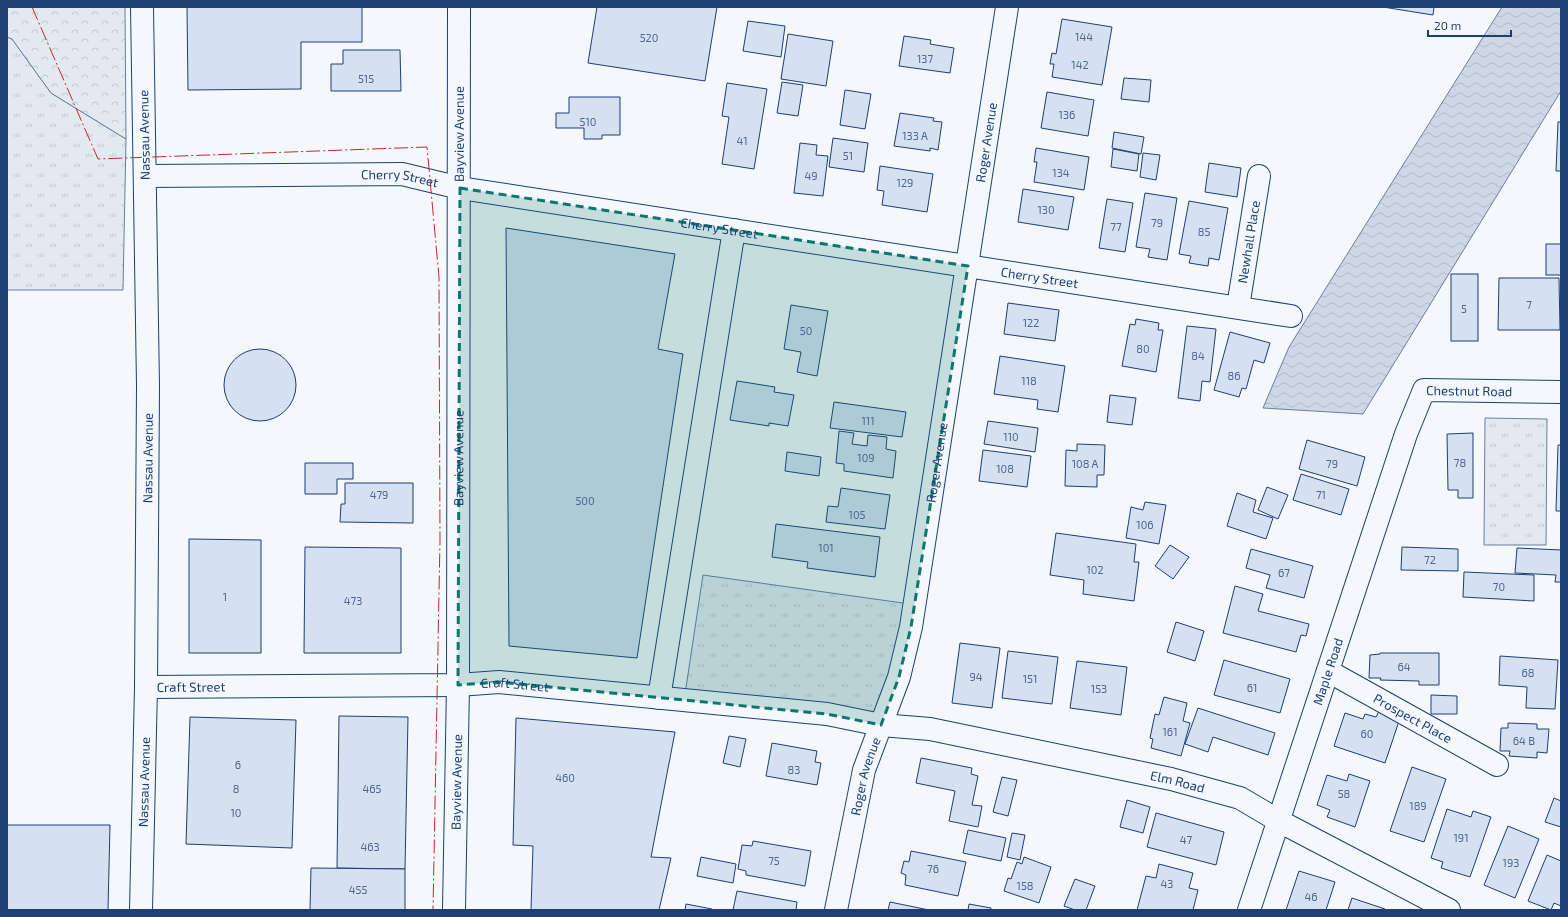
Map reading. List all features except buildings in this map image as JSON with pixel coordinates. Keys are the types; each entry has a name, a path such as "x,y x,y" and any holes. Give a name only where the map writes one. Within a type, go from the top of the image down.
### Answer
{"street":[{"name":"Nassau Avenue","path":"141,910 146,687 148,386 142,7"},
{"name":"Bayview Avenue","path":"454,910 458,685 460,188 459,7"},
{"name":"Roger Avenue","path":"836,910 864,770 900,677 911,627 1007,7"},
{"name":"Cherry Street","path":"145,176 402,174 460,188 1291,316"},
{"name":"Newhall Place","path":"1238,307 1259,176"},
{"path":"660,698 734,230"},
{"name":"Chestnut Road","path":"1406,434 1424,390 1561,392"},
{"name":"Maple Road","path":"1249,910 1406,434"},
{"name":"Prospect Place","path":"1328,671 1497,764"},
{"name":"Craft Street","path":"146,687 458,685 499,682 827,714 881,725"},
{"name":"Elm Road","path":"881,725 930,729 1171,779 1240,798 1279,821 1449,910"}],"highlighted area":[{"path":"460,188 968,266 911,627 899,677 881,725 827,714 499,682 458,685"}],"green space":[{"path":"7,7 125,7 126,139 51,93 12,39 7,37"},
{"path":"7,37 12,39 51,93 126,139 123,290 7,290"},
{"path":"1485,418 1547,419 1546,545 1484,545"},
{"path":"703,575 910,604 879,721 685,694"}],"water":[{"path":"1502,7 1561,7 1561,91 1363,414 1263,408 1289,347"}],"power":[{"path":"32,7 98,159 427,147 439,277 440,540 433,910"}]}
